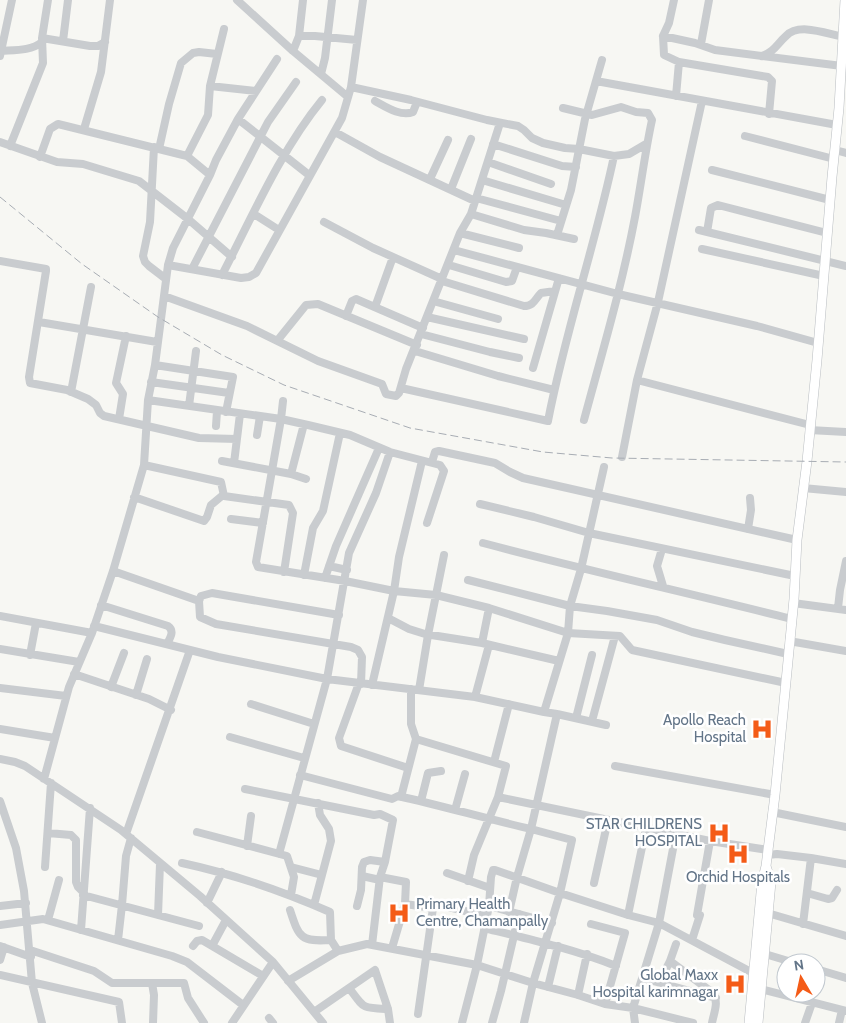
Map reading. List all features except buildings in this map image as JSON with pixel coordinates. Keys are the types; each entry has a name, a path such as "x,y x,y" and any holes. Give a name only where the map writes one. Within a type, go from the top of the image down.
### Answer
{"main road":[{"path":"748,1023 764,911 771,882 766,866 786,683 796,576 797,540 818,343 846,4"},
{"path":"758,1023 765,954 764,911"}],"street":[{"path":"12,0 3,29 1,53 38,46 42,40"},
{"path":"10,146 43,63 42,40 48,0"},
{"path":"62,41 68,0"},
{"path":"84,129 101,72 110,0"},
{"path":"237,0 293,51 348,97"},
{"path":"293,51 299,36 303,0"},
{"path":"321,74 325,58 332,0"},
{"path":"168,265 245,278 256,273 309,175 335,132 345,110 351,87 363,0"},
{"path":"674,0 669,22 663,36 664,55 679,62 768,77 772,82 769,114"},
{"path":"701,44 709,0"},
{"path":"760,57 772,52 787,35 798,29 844,37"},
{"path":"187,156 208,115 210,86 224,30"},
{"path":"299,36 357,40"},
{"path":"663,36 701,44 715,50 842,66"},
{"path":"42,40 94,46 105,42"},
{"path":"166,280 145,262 143,256 149,233 151,190 156,148 181,63 193,53 217,54"},
{"path":"46,867 48,833 47,781 55,738 66,696 93,630 113,571 144,465 148,400 155,365 168,265 173,248 216,160 238,119 277,59"},
{"path":"557,235 602,60"},
{"path":"676,96 679,62"},
{"path":"596,81 837,125"},
{"path":"192,269 273,114 296,82"},
{"path":"210,86 256,91"},
{"path":"351,87 518,126 532,138 544,143 614,156 629,154 646,144"},
{"path":"222,275 284,156 309,116 322,100"},
{"path":"376,101 392,110 407,114 413,112 417,102"},
{"path":"622,457 637,380 658,302 702,101"},
{"path":"563,108 597,115 621,107 636,112 648,113 652,120 646,144 635,216 618,294 584,420"},
{"path":"238,119 309,175"},
{"path":"164,296 247,326 318,361 382,384 386,394 396,396 460,233 471,214 500,123"},
{"path":"40,157 52,127 58,124 187,156 210,175"},
{"path":"335,132 380,157 475,200 561,221"},
{"path":"745,136 834,154 846,153"},
{"path":"451,189 471,139"},
{"path":"430,179 448,140"},
{"path":"0,142 57,162 83,164 131,178 151,190 232,257"},
{"path":"493,144 562,166 576,167"},
{"path":"400,388 548,422 554,390 583,284 614,156"},
{"path":"488,162 551,184"},
{"path":"712,170 830,200"},
{"path":"482,180 566,205"},
{"path":"707,232 711,208 718,205 827,233"},
{"path":"254,214 279,230"},
{"path":"471,214 524,230 574,239"},
{"path":"324,222 442,280 490,297 530,306 541,293 555,291"},
{"path":"699,230 846,266"},
{"path":"460,233 519,248"},
{"path":"702,249 824,276"},
{"path":"454,250 618,294 757,326 818,343"},
{"path":"375,307 393,257"},
{"path":"0,261 46,269 29,377 30,383 71,392 96,405 104,416 199,438 237,439"},
{"path":"449,264 506,282 512,280 517,267"},
{"path":"534,368 559,278"},
{"path":"71,392 91,286"},
{"path":"346,316 354,300 375,307 422,331 490,352 519,358"},
{"path":"433,301 498,319"},
{"path":"277,340 306,304 318,304 416,348 488,373 554,390"},
{"path":"427,317 524,339"},
{"path":"38,322 158,342"},
{"path":"119,419 123,394 116,383 126,336"},
{"path":"189,406 196,351"},
{"path":"155,365 233,377 229,394 216,426"},
{"path":"637,380 810,428 846,432"},
{"path":"151,382 229,394"},
{"path":"148,400 304,424 350,435 390,452 432,462 442,467 444,472 427,523"},
{"path":"283,401 256,562 258,567 394,591 436,595 489,608 568,632 620,636 632,650 786,683"},
{"path":"234,463 240,414"},
{"path":"257,435 260,416"},
{"path":"291,474 304,424"},
{"path":"304,575 312,528 323,511 340,433"},
{"path":"325,578 350,513 379,448"},
{"path":"432,462 435,452 439,450 496,463 523,478 797,540"},
{"path":"279,854 327,679 352,545 376,493 390,452"},
{"path":"222,461 291,474 306,479"},
{"path":"372,685 394,591 399,557 422,461"},
{"path":"144,465 220,482 223,495"},
{"path":"544,712 568,632 570,606 581,569 604,467"},
{"path":"803,488 846,492"},
{"path":"134,497 204,521 211,505 223,495"},
{"path":"223,495 228,498 284,503 292,508 293,513 284,572"},
{"path":"748,529 751,510 750,498"},
{"path":"480,504 589,533 796,576"},
{"path":"231,519 263,524"},
{"path":"482,543 581,569 663,586 792,619"},
{"path":"662,549 658,566 663,586"},
{"path":"401,797 416,739 410,724 415,690 444,555"},
{"path":"793,603 842,609 846,561"},
{"path":"329,566 347,570"},
{"path":"113,571 199,601"},
{"path":"468,580 570,606 657,620 717,638 788,654"},
{"path":"339,615 212,593 201,596 199,601 200,617 216,624 351,647 360,652 362,657 360,684 339,738 341,746 408,768"},
{"path":"101,605 168,626 172,633 167,644"},
{"path":"475,697 485,644 489,608"},
{"path":"0,616 36,623 93,630 167,644 327,679 475,697 606,725"},
{"path":"388,618 409,629 428,635 485,644 559,661"},
{"path":"30,655 36,623"},
{"path":"592,722 615,636"},
{"path":"789,641 846,651"},
{"path":"0,650 80,662"},
{"path":"118,940 128,836 190,650"},
{"path":"111,687 124,652"},
{"path":"576,718 592,655"},
{"path":"136,695 147,659"},
{"path":"74,674 136,695 171,710"},
{"path":"0,688 66,696"},
{"path":"251,704 314,724"},
{"path":"494,762 509,704"},
{"path":"509,912 538,805 558,714"},
{"path":"0,729 55,738"},
{"path":"230,737 304,758"},
{"path":"416,739 506,766 498,797 474,855 468,881"},
{"path":"0,759 25,766 90,808 128,836 208,903 272,962 323,1023"},
{"path":"615,766 774,794"},
{"path":"421,801 428,773 441,771"},
{"path":"455,810 465,774"},
{"path":"300,775 392,799 397,796 421,801 488,820 572,840 552,923 532,983 524,1023"},
{"path":"245,789 374,815 380,814 393,820 380,878 372,944"},
{"path":"498,797 768,853 846,864"},
{"path":"0,801 3,817 16,848 26,903 32,983 42,1023"},
{"path":"314,905 331,841 329,829 320,815 318,803"},
{"path":"81,930 90,808"},
{"path":"772,812 846,828"},
{"path":"247,846 251,816"},
{"path":"594,884 608,820"},
{"path":"628,915 646,828"},
{"path":"197,832 287,856 294,876 291,895"},
{"path":"48,833 71,835 76,840 76,882 84,894 199,926"},
{"path":"635,1023 633,1008 659,922 676,833"},
{"path":"692,940 710,841"},
{"path":"803,924 811,858"},
{"path":"357,906 364,862 370,860 385,862"},
{"path":"182,863 222,872 291,895 330,912 331,940 338,951"},
{"path":"158,915 160,864"},
{"path":"291,867 322,875"},
{"path":"462,1023 477,965 489,906 493,870 628,915 659,922 754,973"},
{"path":"208,903 222,872"},
{"path":"447,873 490,888"},
{"path":"362,876 406,882 405,904 392,948"},
{"path":"48,920 59,880"},
{"path":"807,893 828,899 832,898 837,890"},
{"path":"0,906 26,903"},
{"path":"405,904 433,908 418,1014"},
{"path":"444,906 486,916"},
{"path":"489,906 552,923"},
{"path":"290,910 296,928 304,939 313,941 331,940"},
{"path":"764,911 846,936"},
{"path":"492,1023 519,914"},
{"path":"0,925 36,919 48,920 172,956 187,962 243,1005"},
{"path":"212,946 226,920"},
{"path":"591,924 624,933 605,1004"},
{"path":"484,928 546,942 587,954 616,966"},
{"path":"193,946 199,940 263,976"},
{"path":"288,981 338,951 372,944 477,965 605,1004 633,1008 693,1023"},
{"path":"659,983 676,944"},
{"path":"548,987 558,946"},
{"path":"0,960 2,947 94,971 112,983 184,983 188,998 204,1023"},
{"path":"578,995 587,954"},
{"path":"765,954 776,957"},
{"path":"670,961 713,993 716,998 716,1004 712,1023"},
{"path":"232,1023 272,962"},
{"path":"314,1012 375,970 388,1009 390,1023"},
{"path":"826,972 846,978"},
{"path":"0,975 119,1002 122,1023"},
{"path":"642,978 716,998"},
{"path":"152,983 154,995 153,1023"},
{"path":"349,988 363,1006 367,1008 388,1009"},
{"path":"761,989 776,993"},
{"path":"805,1023 812,1003 844,1010 839,1023"}],"railway":[{"path":"0,197 82,264 158,317 222,355 284,385 410,428 543,452 612,458 846,462"}],"place":[{"name":"Apollo Reach Hospital","path":"762,729"},
{"name":"STAR CHILDRENS HOSPITAL","path":"719,833"},
{"name":"Orchid Hospitals","path":"738,854"},
{"name":"Primary Health Centre, Chamanpally","path":"399,913"},
{"name":"Global Maxx Hospital karimnagar","path":"735,984"}]}
